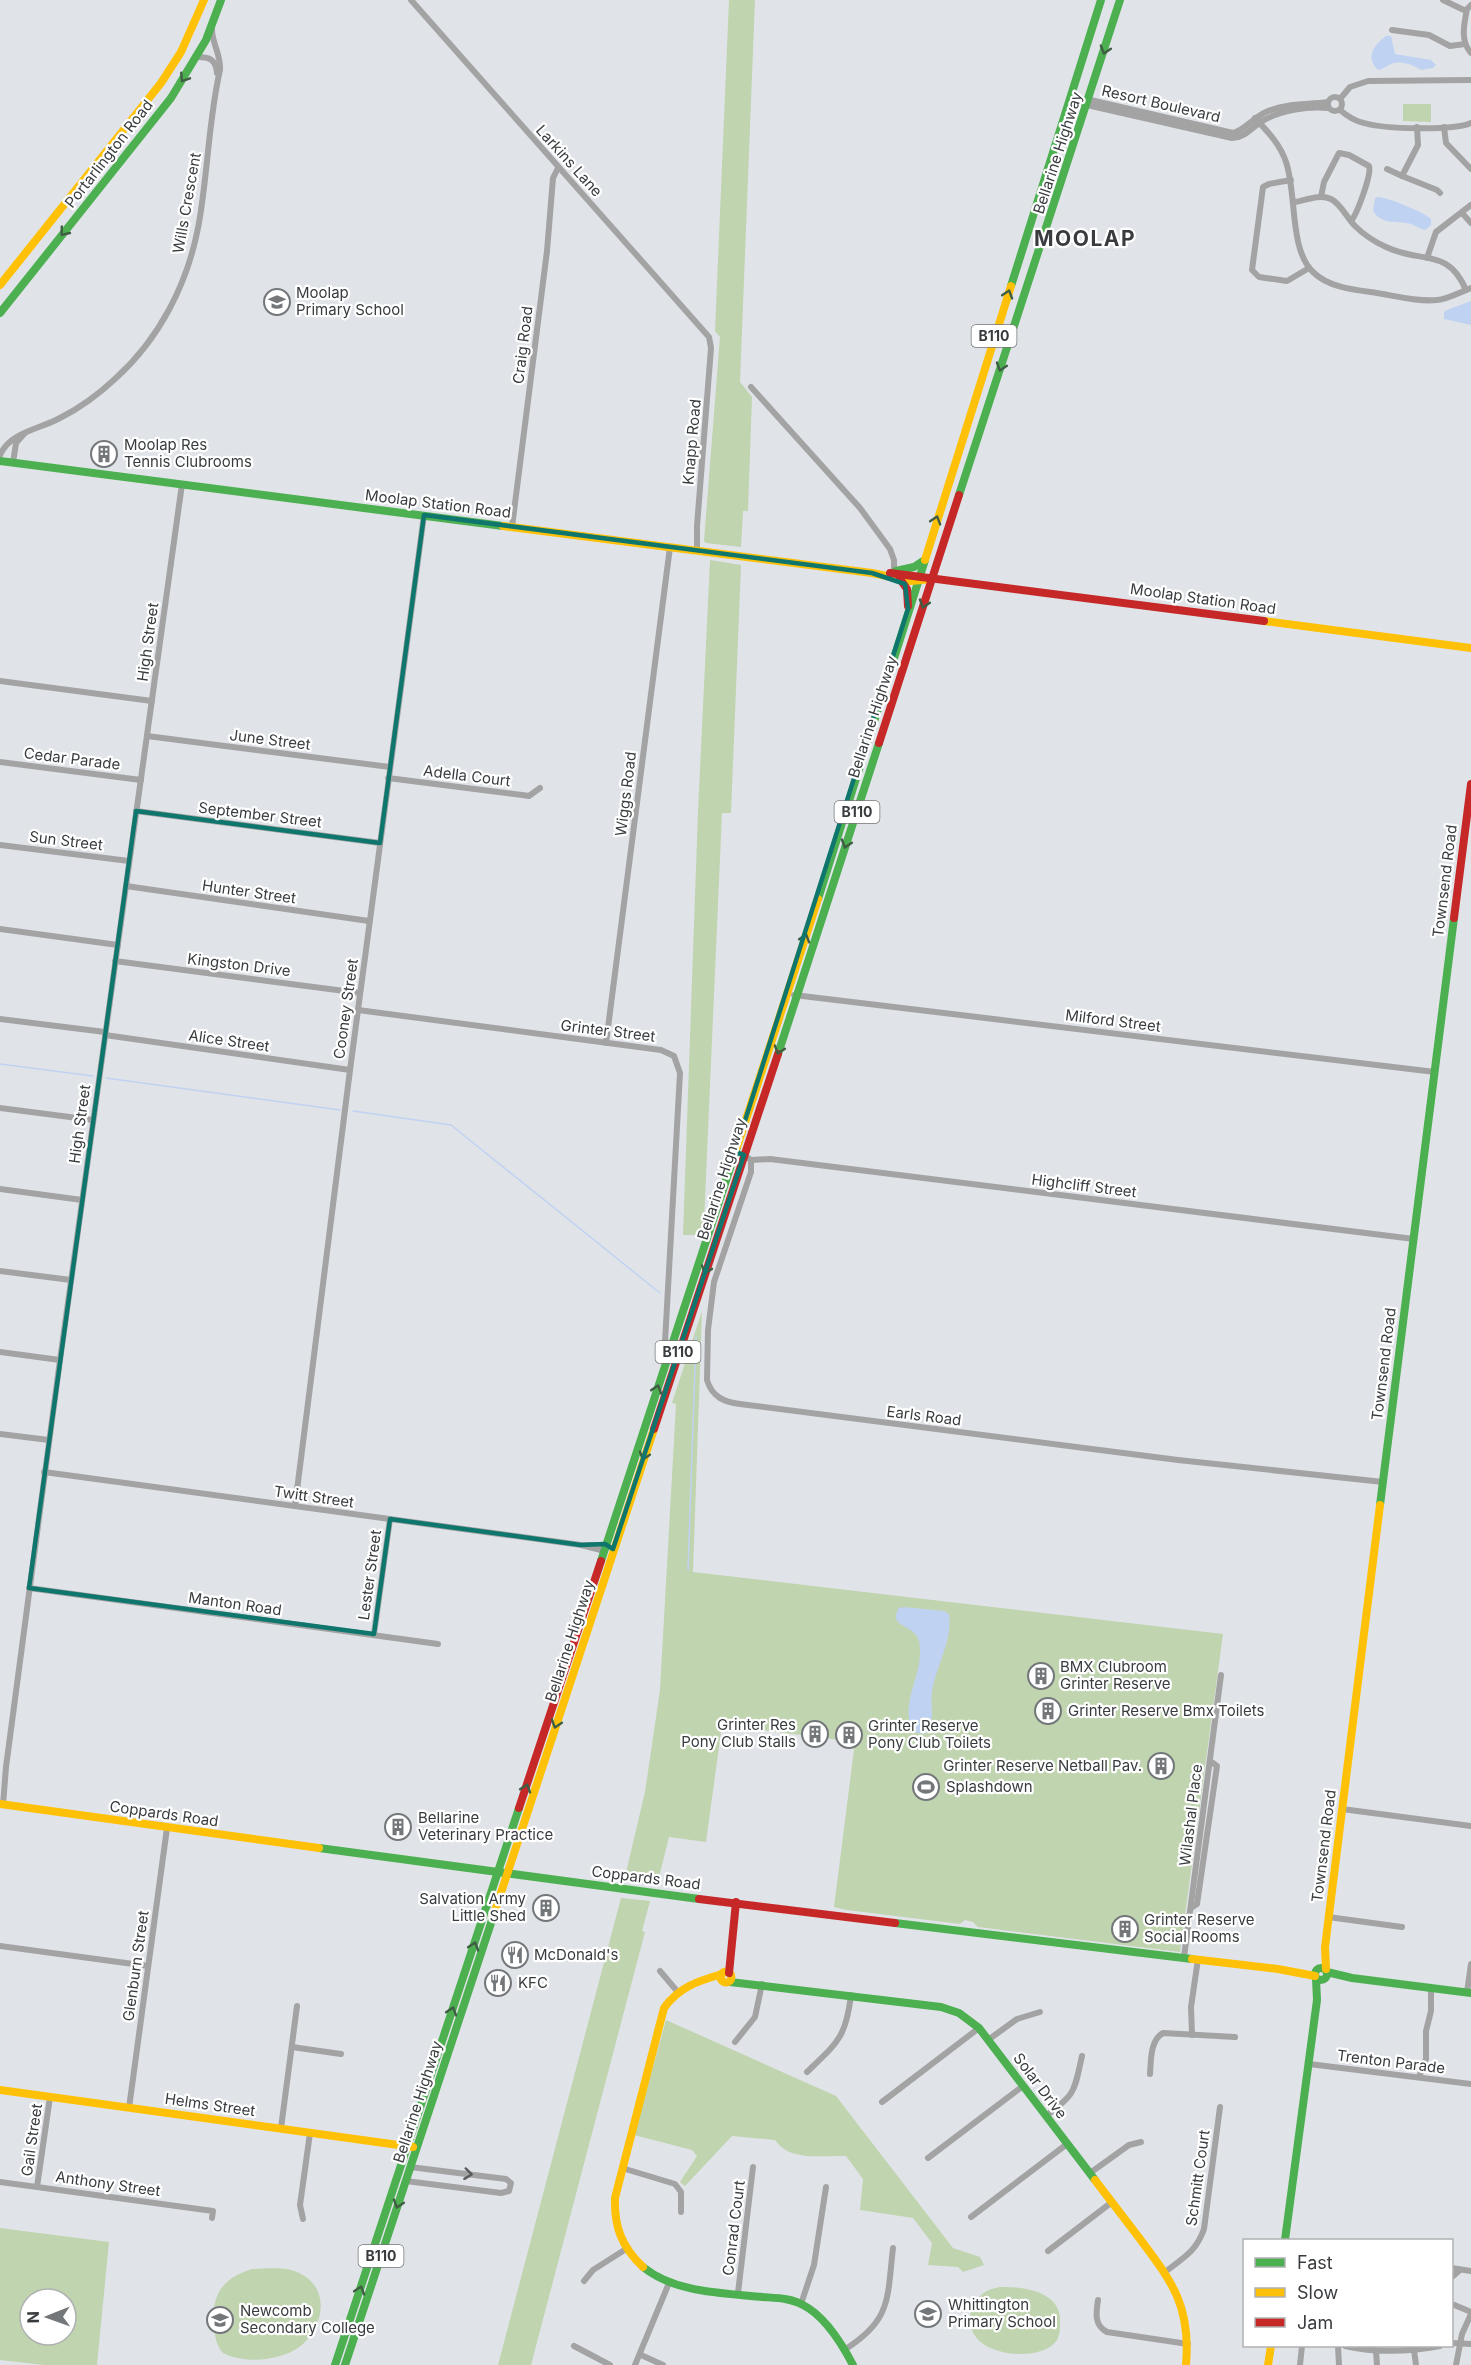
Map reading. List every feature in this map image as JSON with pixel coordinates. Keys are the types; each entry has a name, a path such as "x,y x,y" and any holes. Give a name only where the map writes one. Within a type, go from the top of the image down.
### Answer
{"main road":[{"name":"Portarlington Road","path":"0,285 161,83 181,52 204,0"},
{"name":"Portarlington Road","path":"0,313 171,98 212,27 221,0"},
{"name":"Bellarine Highway","path":"607,1548 748,1158 792,994 908,609 1101,0"},
{"name":"Bellarine Highway","path":"335,2365 412,2147 503,1873 676,1328 932,579 1120,0"},
{"name":"Moolap Station Road","path":"0,461 872,573 1077,596 1471,648"},
{"path":"893,575 923,561"},
{"path":"893,575 903,581 907,589 908,609"},
{"name":"Townsend Road","path":"1285,2239 1325,1947 1471,784"},
{"path":"676,1328 680,1348"},
{"name":"Coppards Road","path":"2,1805 503,1873 1469,1993"},
{"path":"736,1902 726,1976 690,1983 677,1991 662,2015 621,2168 614,2208 617,2228 626,2249 651,2274 669,2283 784,2299 801,2304 818,2316 844,2349 853,2365"},
{"name":"Solar Drive","path":"726,1976 748,1982 941,2007 959,2013 979,2028 1165,2272 1180,2302 1188,2344 1186,2365"},
{"name":"Helms Street","path":"0,2090 412,2147"},
{"name":"Bellarine Highway","path":"345,2365 406,2181 412,2147"},
{"path":"1268,2365 1271,2347"}],"street":[{"name":"Larkins Lane","path":"411,0 709,337"},
{"path":"1443,0 1466,11"},
{"path":"1471,5 1466,11 1465,44 1471,53"},
{"name":"Wills Crescent","path":"0,455 10,441 77,409 110,384 136,358 168,311 188,268 198,227 220,62 213,42 212,27"},
{"path":"1392,30 1429,35 1450,46 1465,44"},
{"name":"Wills Crescent","path":"196,57 206,57 215,62 217,83"},
{"path":"1340,99 1350,87 1368,81 1471,80"},
{"path":"1340,99 1333,97 1328,105 1334,112 1340,110"},
{"name":"Resort Boulevard","path":"1071,98 1233,133 1280,110 1328,105"},
{"path":"1340,99 1342,103 1340,110"},
{"path":"1340,110 1351,118 1368,124 1444,127 1471,123"},
{"path":"1257,120 1272,135 1282,151 1291,180 1300,248 1309,268 1324,280 1357,290 1436,300 1468,289 1458,273 1450,266 1387,248 1364,233 1334,201 1321,197 1294,202"},
{"path":"1402,176 1418,145 1417,127"},
{"path":"1444,127 1446,142 1471,169"},
{"path":"1321,197 1324,182 1339,153 1349,155 1369,166 1370,175 1356,215 1351,221"},
{"name":"Craig Road","path":"512,527 547,251 553,178 558,168"},
{"path":"1387,169 1439,190"},
{"path":"1291,180 1263,187 1252,270 1259,277 1287,281 1309,268"},
{"path":"1427,258 1436,232 1471,205"},
{"path":"1462,213 1471,223"},
{"name":"Knapp Road","path":"697,550 711,348 709,337"},
{"path":"751,387 860,508 890,549 893,575"},
{"path":"13,463 16,443 25,434"},
{"name":"High Street","path":"2,1805 44,1472 182,484"},
{"name":"Cooney Street","path":"295,1506 357,1010 424,515"},
{"name":"Wiggs Road","path":"606,1043 670,547"},
{"path":"0,681 152,701"},
{"name":"June Street","path":"147,736 390,767"},
{"name":"Cedar Parade","path":"0,762 141,780"},
{"name":"Adella Court","path":"388,778 530,796 540,788"},
{"name":"September Street","path":"136,811 380,843"},
{"name":"Sun Street","path":"0,845 129,861"},
{"name":"Hunter Street","path":"126,886 369,921"},
{"path":"0,929 118,945"},
{"name":"Kingston Drive","path":"115,961 360,993"},
{"name":"Milford Street","path":"792,994 1434,1072"},
{"name":"Grinter Street","path":"357,1010 666,1051 674,1056 679,1066 663,1369"},
{"name":"Alice Street","path":"0,1018 350,1070"},
{"path":"0,1108 93,1120"},
{"name":"Highcliff Street","path":"735,1152 748,1158 1414,1239"},
{"name":"Earls Road","path":"748,1158 749,1179 714,1282 709,1317 707,1380 710,1388 721,1400 1178,1460 1383,1482"},
{"path":"0,1189 82,1200"},
{"path":"0,1271 71,1280"},
{"name":"Grinter Street","path":"667,1307 670,1319 676,1328"},
{"path":"0,1352 60,1360"},
{"path":"0,1434 49,1440"},
{"name":"Twitt Street","path":"44,1472 607,1548"},
{"name":"Lester Street","path":"374,1634 390,1519"},
{"name":"Manton Road","path":"29,1588 438,1644"},
{"name":"Wilashal Place","path":"1184,1957 1221,1675"},
{"name":"High Street","path":"0,1795 6,1767"},
{"path":"1342,1809 1471,1826"},
{"name":"Glenburn Street","path":"129,2108 166,1828"},
{"path":"1328,1917 1402,1927"},
{"path":"0,1946 148,1966"},
{"path":"1191,2035 1191,2007 1198,1959"},
{"path":"1469,1993 1471,1964"},
{"path":"660,1971 677,1991"},
{"path":"735,2043 754,2017 762,1984"},
{"path":"1419,2077 1426,2059 1426,2031 1431,2011 1431,1988"},
{"path":"807,2072 832,2049 843,2034 851,1995"},
{"path":"281,2128 297,2006"},
{"path":"988,2040 1017,2019 1040,2012"},
{"path":"882,2102 979,2028"},
{"path":"1150,2074 1155,2043 1159,2035 1168,2033 1234,2037"},
{"path":"292,2047 341,2054"},
{"path":"1046,2116 1072,2092 1079,2078 1082,2056"},
{"name":"Trenton Parade","path":"1309,2064 1471,2084"},
{"path":"928,2158 1023,2086"},
{"name":"Gail Street","path":"37,2187 50,2097"},
{"name":"Schmitt Court","path":"1165,2272 1188,2255 1202,2236 1220,2107"},
{"path":"303,2219 301,2204 310,2133"},
{"path":"1090,2173 1129,2145 1141,2142"},
{"path":"971,2217 1067,2144"},
{"path":"406,2181 501,2193 511,2188 511,2183 506,2179 410,2167"},
{"name":"Conrad Court","path":"738,2293 753,2167"},
{"path":"621,2168 675,2184 681,2192 681,2212"},
{"name":"Anthony Street","path":"0,2182 214,2212"},
{"path":"801,2304 814,2265 826,2187"},
{"path":"1048,2251 1112,2202"},
{"path":"844,2349 870,2331 883,2313 893,2248"},
{"path":"584,2281 593,2270 626,2249"},
{"path":"1453,2268 1471,2271"},
{"path":"1453,2276 1460,2270"},
{"path":"635,2365 669,2283"},
{"path":"1098,2300 1097,2321 1102,2330 1188,2344"},
{"path":"1453,2304 1471,2313 1460,2342 1456,2365"},
{"path":"1453,2343 1471,2344"},
{"path":"574,2346 610,2365"},
{"path":"1300,2365 1302,2347"},
{"path":"1338,2347 1339,2365"},
{"path":"1357,2347 1414,2350 1434,2347"},
{"path":"1377,2365 1380,2349"},
{"path":"1414,2350 1416,2365"},
{"path":"641,2355 663,2365"}],"highlighted area":[{"path":"424,515 872,573 905,584 908,609 735,1152 744,1155 613,1549 605,1544 581,1545 390,1519 374,1634 29,1588 136,811 380,843"}],"green space":[{"path":"729,0 755,0 740,382 752,397 748,511 743,511 741,547 704,541 720,337 715,331"},
{"path":"1403,104 1431,104 1431,122 1403,121"},
{"path":"710,560 741,565 731,813 722,813 704,1222 701,1235 683,1235 698,811"},
{"path":"702,1311 693,1572 1223,1634 1180,1952 978,1927 973,1922 965,1920 960,1924 834,1907 855,1742 722,1725 706,1842 669,1837 657,1885 624,1881 645,1792 660,1690 676,1404 672,1403"},
{"path":"621,1898 650,1901 642,1931 645,1932 531,2365 498,2365"},
{"path":"666,2020 836,2096 953,2248 980,2257 984,2265 963,2272 958,2267 928,2265 932,2243 913,2218 860,2210 863,2179 846,2156 807,2156 789,2152 775,2140 732,2136 685,2186 680,2182 697,2156 692,2150 634,2135"},
{"path":"0,2228 109,2242 97,2365 44,2365 0,2360"},
{"path":"252,2269 292,2270 307,2278 319,2294 320,2313 313,2332 298,2348 289,2353 266,2359 243,2359 223,2353 218,2345 213,2316 220,2290 233,2278"},
{"path":"1000,2287 1029,2289 1039,2292 1055,2303 1060,2322 1057,2340 1048,2348 1035,2353 1019,2354 988,2347 976,2338 970,2325 974,2303 983,2293"}],"water":[{"path":"1386,36 1391,36 1395,54 1431,60 1436,65 1433,68 1421,70 1399,63 1378,70 1372,60 1373,51"},
{"path":"1375,198 1397,202 1421,213 1431,219 1431,225 1425,230 1411,224 1381,219 1373,211"},
{"path":"1471,301 1471,325 1444,319 1444,312 1447,310"},
{"path":"899,1608 944,1611 949,1614 950,1624 946,1644 932,1693 932,1720 925,1734 914,1732 910,1722 909,1703 919,1663 920,1648 916,1635 896,1618"}],"waterway":[{"path":"0,1064 93,1076"},
{"path":"106,1078 340,1110"},
{"path":"353,1111 451,1125 660,1293"},
{"path":"688,1570 696,1337"}],"traffic: fast":[{"path":"0,313 171,98 206,40 221,0"},
{"path":"1011,286 1101,0"},
{"path":"959,495 1120,0"},
{"path":"0,461 503,526"},
{"path":"818,899 925,560"},
{"path":"896,571 914,567 923,561"},
{"path":"778,1054 879,743"},
{"path":"1380,1505 1454,918"},
{"path":"601,1561 737,1147"},
{"path":"335,2365 519,1808"},
{"path":"319,1848 699,1899"},
{"path":"345,2365 493,1917"},
{"path":"895,1923 1192,1959"},
{"path":"1323,1968 1326,1969 1327,1974 1326,1979 1319,1980 1316,1979 1315,1972 1316,1969 1323,1968"},
{"path":"1327,1972 1352,1978 1471,1993"},
{"path":"1285,2239 1317,2000 1316,1979"},
{"path":"730,1982 941,2007 959,2013 979,2028 1095,2180"},
{"path":"643,2267 656,2276 684,2287 716,2293 794,2301 811,2310 826,2323 853,2365"}],"traffic: slow":[{"path":"0,285 161,83 181,52 204,0"},
{"path":"925,560 1011,286"},
{"path":"503,526 872,573 911,581 932,579"},
{"path":"1264,621 1471,648"},
{"path":"737,1147 818,899"},
{"path":"493,1917 654,1429"},
{"path":"1326,1969 1325,1947 1380,1505"},
{"path":"0,1804 319,1848"},
{"path":"1192,1959 1278,1969 1315,1976"},
{"path":"726,1971 732,1977 726,1983 720,1977 726,1971"},
{"path":"643,2267 630,2252 621,2236 616,2218 615,2198 664,2008 683,1990 705,1979 722,1974"},
{"path":"0,2090 413,2147"},
{"path":"1095,2180 1162,2269 1177,2297 1186,2327 1186,2365"},
{"path":"1268,2365 1271,2347"}],"traffic: jam":[{"path":"879,743 959,495"},
{"path":"890,573 1264,621"},
{"path":"900,579 907,589 908,606"},
{"path":"1454,918 1471,784"},
{"path":"654,1429 778,1054"},
{"path":"519,1808 601,1561"},
{"path":"699,1899 895,1923"},
{"path":"729,1973 736,1902"}],"place":[{"name":"Moolap Primary School","path":"277,302"},
{"name":"Moolap Res Tennis Clubrooms","path":"104,454"},
{"name":"BMX Clubroom Grinter Reserve","path":"1041,1676"},
{"name":"Grinter Reserve Bmx Toilets","path":"1048,1711"},
{"name":"Grinter Res Pony Club Stalls","path":"815,1734"},
{"name":"Grinter Reserve Pony Club Toilets","path":"849,1735"},
{"name":"Grinter Reserve Netball Pav.","path":"1161,1766"},
{"name":"Splashdown","path":"926,1787"},
{"name":"Bellarine Veterinary Practice","path":"398,1827"},
{"name":"Salvation Army Little Shed","path":"546,1908"},
{"name":"Grinter Reserve Social Rooms","path":"1125,1929"},
{"name":"McDonald's","path":"515,1955"},
{"name":"KFC","path":"498,1983"},
{"name":"Whittington Primary School","path":"928,2314"},
{"name":"Newcomb Secondary College","path":"220,2320"}],"district":[{"name":"MOOLAP","path":"1085,239"}]}
